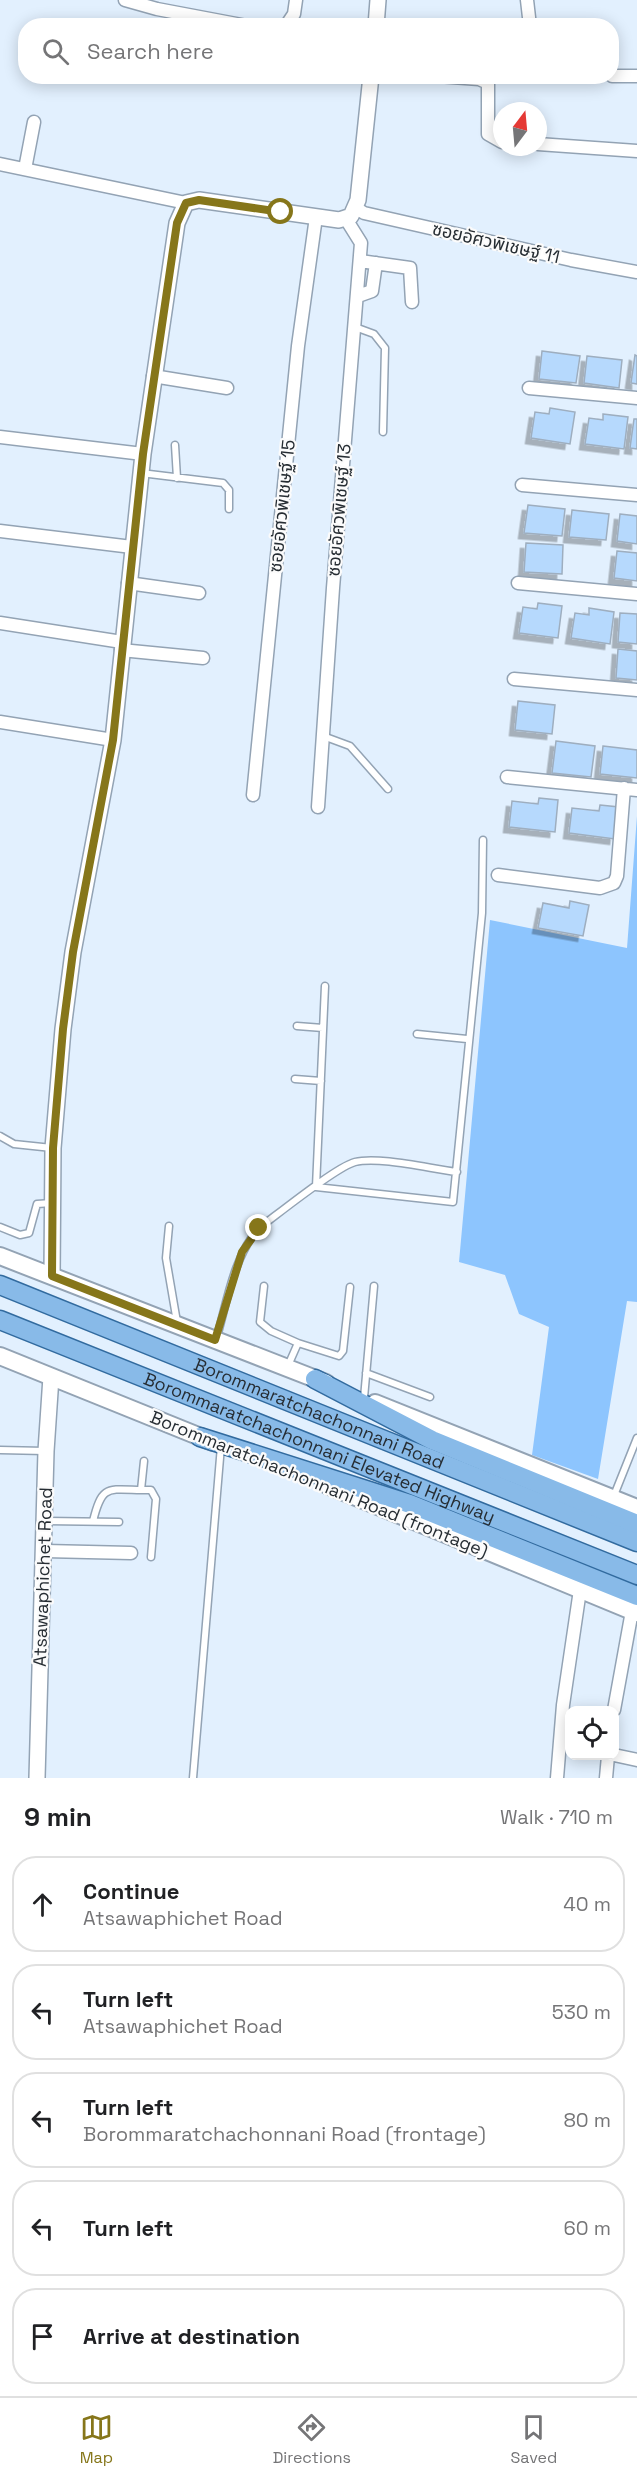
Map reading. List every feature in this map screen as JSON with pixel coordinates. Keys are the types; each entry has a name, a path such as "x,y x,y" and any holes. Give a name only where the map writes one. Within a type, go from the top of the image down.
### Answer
{"main road":[{"path":"0,1256 364,1398 613,1499 636,1518"},
{"name":"Borommaratchachonnani Road","path":"0,1285 637,1542"},
{"name":"Borommaratchachonnani Elevated Highway","path":"0,1298 637,1554"},
{"name":"Borommaratchachonnani Elevated Highway","path":"0,1320 637,1575"},
{"path":"0,1328 637,1583"},
{"name":"Borommaratchachonnani Road (frontage)","path":"0,1357 331,1487 580,1590 636,1607"},
{"path":"315,1379 432,1440 636,1518"},
{"path":"200,1437 410,1504 614,1587 636,1607"}],"street":[{"path":"125,0 205,18"},
{"path":"291,18 296,0"},
{"path":"377,18 378,0"},
{"path":"527,0 529,18"},
{"path":"619,76 637,76"},
{"path":"0,164 186,203 199,200 316,217 351,213 370,84"},
{"path":"489,84 488,134 493,137"},
{"path":"25,169 34,122"},
{"path":"547,145 637,151"},
{"path":"52,1276 53,1148 73,952 113,740 128,583 153,376 177,223 186,203"},
{"name":"ซอยอัศวพิเชษฐ์ 13","path":"318,807 361,243 351,213"},
{"name":"ซอยอัศวพิเชษฐ์ 11","path":"351,213 364,213 560,258 637,272"},
{"name":"ซอยอัศวพิเชษฐ์ 15","path":"253,795 298,346 316,217"},
{"path":"360,261 410,267 412,302"},
{"path":"358,296 372,291 376,262"},
{"path":"153,376 227,388"},
{"path":"530,388 637,398"},
{"path":"0,437 143,454"},
{"path":"522,485 637,495"},
{"path":"0,531 132,547"},
{"path":"128,583 199,593"},
{"path":"518,583 637,594"},
{"path":"0,623 122,646 203,658"},
{"path":"514,679 637,690"},
{"path":"0,722 113,740"},
{"path":"498,875 600,888 614,883 631,789 507,777"},
{"name":"Atsawaphichet Road","path":"37,1778 46,1521 46,1451 51,1377"},
{"path":"45,1551 131,1553"},
{"path":"557,1778 563,1706 580,1590"},
{"path":"615,1706 636,1607"},
{"path":"619,1756 637,1760"},
{"path":"606,1778 608,1760"}],"lane":[{"path":"355,327 374,334 385,348 383,432"},
{"path":"175,445 177,478"},
{"path":"141,473 223,483 229,490 230,508"},
{"path":"322,736 350,746 388,789"},
{"path":"316,1187 453,1202 467,1039 482,913 483,840"},
{"path":"316,1187 325,986"},
{"path":"297,1026 323,1028"},
{"path":"417,1034 467,1039"},
{"path":"295,1078 321,1081"},
{"path":"0,1136 14,1144 53,1148"},
{"path":"215,1340 242,1252 250,1238 259,1228 316,1187 353,1162 369,1161 457,1172"},
{"path":"0,1227 20,1235 29,1233 37,1204 52,1203"},
{"path":"170,1226 165,1258 178,1325"},
{"path":"264,1286 260,1322 263,1327 298,1343 339,1356 342,1351 350,1287"},
{"path":"364,1398 374,1286"},
{"path":"287,1368 298,1343"},
{"path":"366,1372 430,1397"},
{"path":"613,1499 637,1438"},
{"path":"193,1778 222,1445"},
{"path":"0,1450 46,1451"},
{"path":"141,1490 144,1461"},
{"path":"93,1521 99,1498 107,1491 151,1490 156,1500 151,1557"},
{"path":"46,1521 119,1522"}],"shaded area":[{"path":"637,816 637,1302 627,1301 598,1479 532,1455 549,1327 519,1314 505,1275 459,1262 490,920 627,948"}],"building":[{"path":"542,351 580,356 576,383 539,379"},
{"path":"635,355 637,356 637,384 631,383"},
{"path":"587,356 622,360 619,388 584,383"},
{"path":"550,408 575,412 570,444 531,438 535,412 549,414"},
{"path":"603,414 628,417 624,449 585,444 589,418 603,420"},
{"path":"634,419 637,419 637,449 630,448"},
{"path":"528,505 565,509 562,536 524,533"},
{"path":"572,510 609,514 606,540 569,537"},
{"path":"620,514 637,516 637,544 617,541"},
{"path":"526,543 563,545 562,574 524,572"},
{"path":"617,551 637,553 637,581 614,578"},
{"path":"538,603 562,606 558,638 519,633 523,607 537,609"},
{"path":"589,608 614,612 610,644 571,638 575,613 589,615"},
{"path":"620,613 637,614 637,644 618,642"},
{"path":"618,649 637,651 637,680 616,678"},
{"path":"518,701 555,705 552,734 515,730"},
{"path":"556,741 595,746 591,777 552,773"},
{"path":"603,746 637,750 637,778 600,774"},
{"path":"539,798 558,800 555,832 509,827 512,801 538,804"},
{"path":"600,805 619,807 615,839 569,833 572,808 599,811"},
{"path":"570,901 589,905 583,936 538,928 543,903 569,908"}],"route":[{"path":"259,1228 242,1252 215,1340 52,1276 53,1148 63,1029 73,952 113,740 143,454 177,223 186,203 199,200 281,212"}]}
